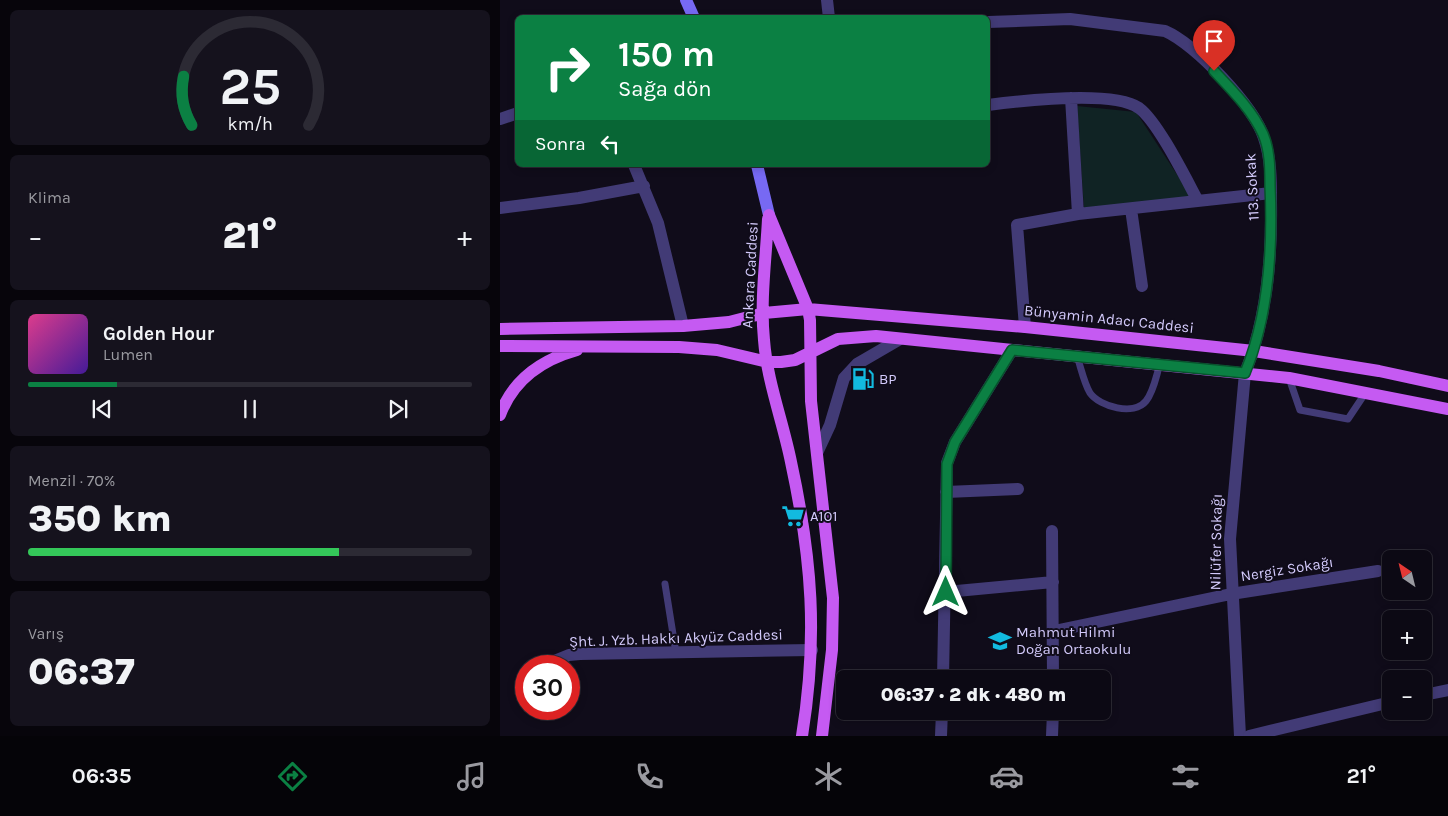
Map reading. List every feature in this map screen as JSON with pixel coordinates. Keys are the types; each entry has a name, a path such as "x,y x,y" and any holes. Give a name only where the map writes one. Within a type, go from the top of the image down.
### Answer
{"main road":[{"path":"686,0 693,15"},
{"path":"757,167 769,215"},
{"name":"Ankara Caddesi","path":"769,215 808,310 811,330 809,352 811,401 833,598 832,650 822,736"},
{"name":"Ankara Caddesi","path":"769,215 764,338 802,518 810,582 812,650 802,736"},
{"name":"Bünyamin Adacı Caddesi","path":"500,329 683,326 729,322 764,313 808,310 1025,327 1254,350 1379,371 1448,386"},
{"path":"501,348 592,346 703,349 768,362 795,360 827,342 849,337 900,339 1289,378 1448,408"},
{"path":"500,415 516,386 536,368 558,356 592,346"}],"street":[{"path":"827,0 829,15"},
{"name":"113. Sokak","path":"990,22 1044,19 1087,21 1165,31 1179,37 1204,60 1258,123 1267,149 1271,193 1271,240 1267,288 1254,350"},
{"path":"990,105 1072,98 1103,100 1137,107 1151,122 1198,201"},
{"path":"1072,98 1078,214"},
{"path":"500,119 515,114"},
{"path":"635,167 658,223 683,326"},
{"path":"500,208 579,198 644,186"},
{"path":"1025,327 1016,225 1078,214 1271,193"},
{"path":"1131,209 1142,286"},
{"path":"817,453 830,425 844,378 857,364 900,339"},
{"path":"943,670 947,464 950,452 1012,350"},
{"name":"Nilüfer Sokağı","path":"1240,736 1230,539 1233,486 1245,373 1254,350"},
{"path":"946,492 1018,489"},
{"path":"1052,531 1053,670"},
{"name":"Nergiz Sokağı","path":"1054,631 1232,594 1378,571"},
{"path":"946,592 1052,582"},
{"name":"Şht. J. Yzb. Hakkı Akyüz Caddesi","path":"574,655 812,650"},
{"path":"1432,693 1448,690"},
{"path":"1249,736 1382,704"},
{"path":"941,736 942,720"},
{"path":"1052,736 1053,720"}],"lane":[{"path":"1077,356 1090,392 1097,401 1107,406 1124,408 1136,407 1144,403 1151,393 1160,364"},
{"path":"1289,378 1300,410 1320,414 1348,419 1366,392"},
{"path":"665,584 676,652"}],"green space":[{"path":"1077,106 1136,112 1193,199 1084,209"}],"place":[{"name":"BP","path":"863,379"},
{"name":"A101","path":"793,516"},
{"name":"Mahmut Hilmi Doğan Ortaokulu","path":"1000,641"}],"route":[{"path":"946,592 946,474 950,452 1012,350 1245,373 1254,350 1267,288 1271,228 1270,168 1264,136 1258,123 1214,71"}]}
